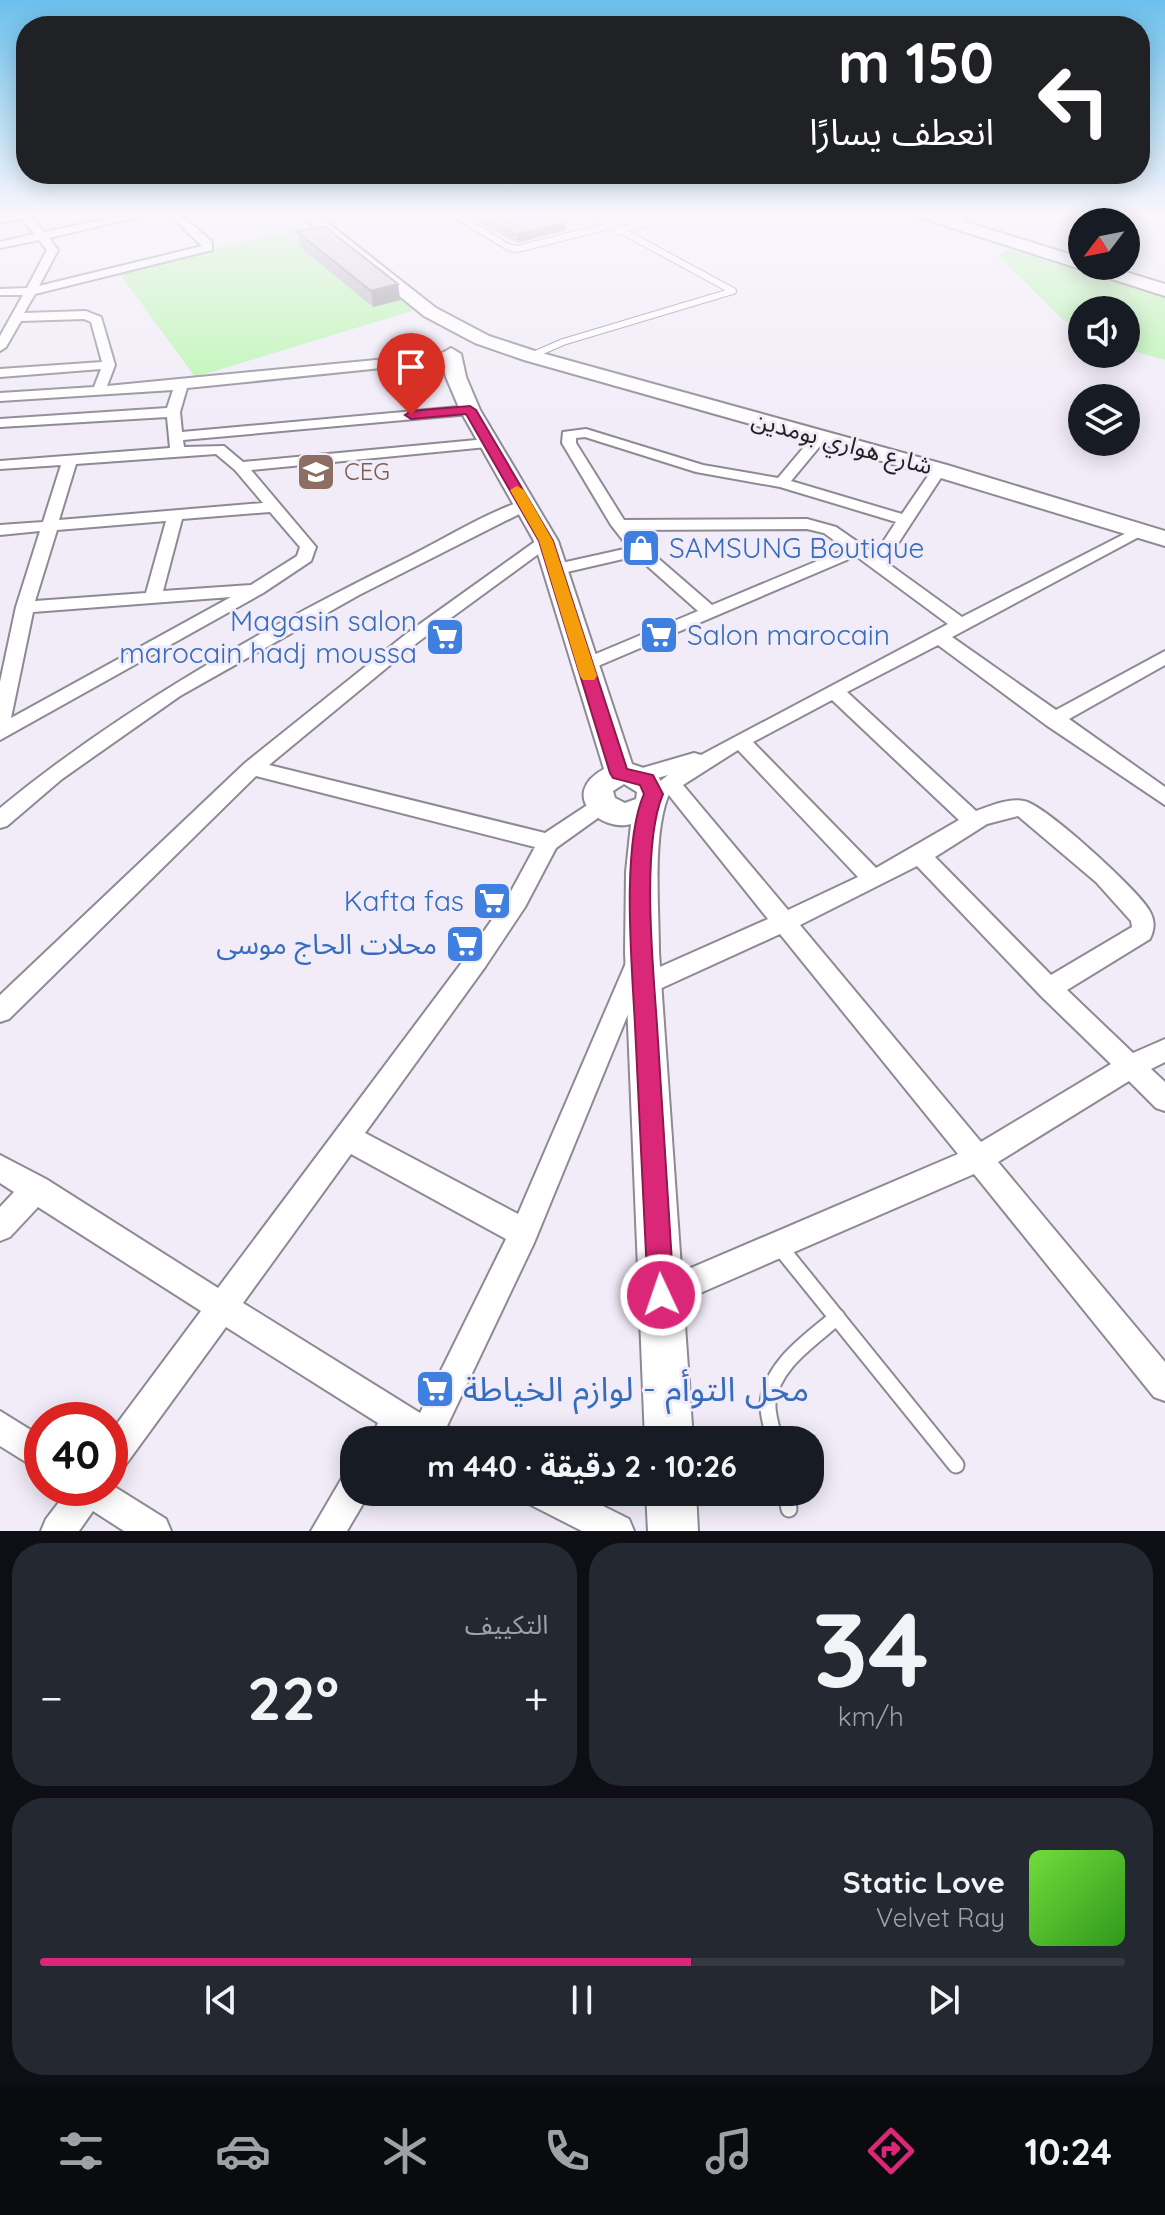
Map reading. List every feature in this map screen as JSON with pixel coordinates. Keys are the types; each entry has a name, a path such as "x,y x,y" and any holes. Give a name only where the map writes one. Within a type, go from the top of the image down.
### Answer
{"street":[{"path":"0,347 35,284"},
{"path":"0,292 32,291 59,284"},
{"path":"395,284 430,312 472,355 470,410 546,541 585,665 646,787 784,919 1165,1386"},
{"path":"430,312 472,355"},
{"path":"18,317 65,314 97,320 109,365 99,390"},
{"name":"شارع هواري بومدين","path":"472,355 525,354 939,470 1156,538"},
{"path":"0,397 181,385 472,355"},
{"path":"0,373 109,365"},
{"path":"175,444 173,412 181,385"},
{"path":"0,465 70,460 175,444 470,410"},
{"path":"0,423 173,412"},
{"path":"710,612 639,550 619,525 569,443 568,435 586,433 701,469 782,483 905,520"},
{"path":"782,483 820,437"},
{"path":"240,467 487,443"},
{"path":"0,733 257,589 292,568 308,553 304,540 240,467 219,449 175,444"},
{"path":"0,726 25,607 53,525 70,460"},
{"path":"877,563 939,470"},
{"path":"814,493 821,527"},
{"path":"0,820 55,774 173,692 353,591 526,505"},
{"path":"0,530 274,507"},
{"path":"153,597 176,514"},
{"path":"619,525 821,527 859,549 962,626"},
{"path":"642,872 597,792 599,785 646,787 939,637 1156,538"},
{"path":"0,1011 252,768 412,638 546,541"},
{"path":"585,665 859,549"},
{"path":"554,570 639,550"},
{"path":"25,607 257,589"},
{"path":"939,637 1165,797"},
{"path":"1053,720 1165,657"},
{"path":"834,691 972,820"},
{"path":"740,740 872,878"},
{"path":"128,1435 477,960 517,901 548,842 608,809 631,815 646,787 714,754"},
{"path":"252,768 548,842"},
{"path":"646,787 642,872 644,968 668,1426"},
{"path":"417,1426 524,1233 644,968 784,919 920,855 972,820 1008,808 1022,808 1139,911 1144,925 1142,932 1049,989"},
{"path":"920,855 1049,989 1165,1099"},
{"path":"661,1295 978,1159 1131,1066 1165,1050"},
{"path":"348,1138 524,1233"},
{"path":"0,1168 402,1426"},
{"path":"0,1227 36,1189"},
{"path":"0,1427 24,1444"},
{"path":"58,1531 76,1506"},
{"path":"116,1506 154,1531"},
{"path":"328,1531 344,1506"},
{"path":"568,1506 617,1531"},
{"path":"672,1506 673,1531"}],"lane":[{"path":"525,354 733,291 720,284"},
{"path":"778,1245 956,1465"},
{"path":"772,1426 768,1404 773,1382 785,1366 837,1317"}],"green space":[{"path":"128,284 383,284 415,310 195,377"},
{"path":"1027,284 1122,284 1165,298 1165,360 1140,353 1140,296 1068,296 1068,323"}],"building":[{"path":"363,284 396,284 371,291"}],"slow traffic":[{"path":"517,490 546,541 589,676"}],"place":[{"name":"CEG","path":"316,472"},
{"name":"SAMSUNG Boutique","path":"641,548"},
{"name":"Salon marocain","path":"659,635"},
{"name":"Magasin salon marocain hadj moussa","path":"445,637"},
{"name":"Kafta fas","path":"492,901"},
{"name":"محلات الحاج موسى","path":"465,944"},
{"name":"محل التوأم - لوازم الخياطة","path":"435,1389"}],"route":[{"path":"411,415 470,410 546,541 620,773 646,780 654,794 648,807 642,872 642,952 661,1295"}]}
